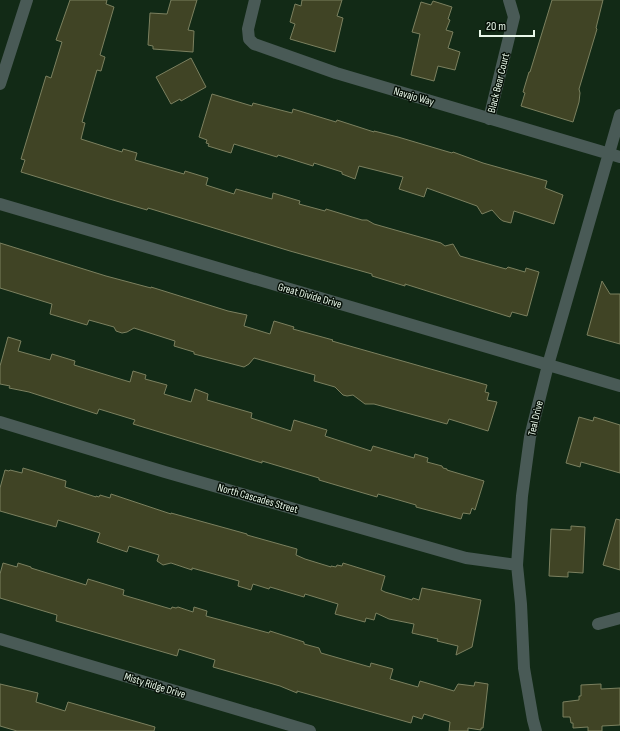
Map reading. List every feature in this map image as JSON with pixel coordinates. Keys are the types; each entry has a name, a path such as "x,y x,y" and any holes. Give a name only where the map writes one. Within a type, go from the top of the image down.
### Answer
{"street":[{"path":"0,84 27,0"},
{"name":"Navajo Way","path":"255,0 248,30 249,39 254,44 336,74 614,156"},
{"name":"Black Bear Court","path":"489,119 514,17 509,0"},
{"name":"Teal Drive","path":"536,731 524,668 521,604 517,565 522,496 530,437 548,365 614,156 620,114"},
{"name":"Great Divide Drive","path":"0,204 620,386"},
{"name":"North Cascades Street","path":"0,422 165,472 466,558 517,565"},
{"path":"598,624 620,618"},
{"name":"Misty Ridge Drive","path":"0,639 310,731"}],"building":[{"path":"70,0 107,0 106,4 114,7 100,55 105,57 101,71 97,70 82,122 85,123 81,139 122,152 123,149 137,153 135,160 184,174 185,171 208,178 206,185 234,194 236,189 272,199 273,193 300,201 299,204 325,211 326,209 362,220 367,220 374,224 441,243 445,246 453,244 460,256 506,269 508,267 525,272 526,268 539,272 527,316 512,312 510,317 405,284 405,286 372,276 372,274 148,208 147,210 21,172 25,160 21,159 46,76 51,78 62,42 56,40"},
{"path":"171,0 197,0 188,30 194,31 193,52 153,49 153,46 148,45 150,13 167,14"},
{"path":"302,0 342,0 337,16 343,18 335,52 290,39 295,24 290,22 295,4 301,6"},
{"path":"552,0 603,0 597,29 579,89 579,102 573,122 521,106 525,93 523,92"},
{"path":"433,1 452,7 448,19 450,20 446,30 453,32 448,48 460,52 455,70 438,66 434,81 411,75 420,34 412,32 421,2 431,5"},
{"path":"191,58 206,87 181,101 180,99 171,104 156,77"},
{"path":"212,94 252,106 253,103 292,113 293,109 336,122 337,120 374,132 398,137 452,153 453,152 483,163 547,181 545,188 563,195 554,224 514,211 511,223 503,221 492,210 482,214 477,206 427,188 424,197 399,189 403,177 359,166 355,179 342,174 342,172 314,163 313,166 278,155 277,157 234,144 231,153 208,146 209,144 206,143 207,140 199,137"},
{"path":"0,243 106,276 151,287 228,311 247,315 244,326 270,334 274,321 294,327 293,329 333,340 332,341 487,385 485,392 489,393 487,400 497,402 488,431 449,419 447,424 374,404 365,404 353,395 343,395 335,387 314,381 315,375 254,358 244,367 194,354 194,352 174,346 175,341 134,328 122,333 116,331 114,327 89,320 87,325 50,314 52,304 0,288"},
{"path":"602,281 610,294 620,294 620,344 587,335"},
{"path":"8,337 21,341 18,351 50,360 52,354 75,361 74,365 130,382 133,371 146,375 145,379 167,385 164,394 191,402 195,389 208,394 207,400 252,413 251,418 291,431 294,420 327,430 325,436 371,451 373,446 414,458 415,454 428,458 427,462 442,466 447,470 484,481 475,510 472,508 470,514 463,513 461,519 416,507 416,505 378,494 377,497 319,480 319,478 262,461 262,463 133,424 135,420 99,409 97,414 29,392 9,388 10,386 0,384 0,366"},
{"path":"579,417 593,421 594,417 620,425 620,473 581,462 580,467 566,463"},
{"path":"23,468 66,481 65,487 96,497 99,497 100,495 110,498 111,494 171,514 297,549 296,555 331,567 336,567 337,565 342,566 343,563 385,576 381,590 412,600 413,598 419,600 422,588 481,600 472,647 456,655 458,646 437,641 438,639 412,633 414,624 389,619 376,613 374,620 366,618 365,622 335,614 338,604 305,594 304,597 270,587 269,589 253,584 251,590 238,586 239,581 192,568 192,570 171,563 163,565 157,561 159,555 129,546 127,552 97,542 100,533 58,520 56,527 0,511 0,488 5,470 22,473"},
{"path":"616,519 620,520 620,570 603,565"},
{"path":"571,526 585,527 583,573 568,572 568,577 549,576 551,529 571,530"},
{"path":"3,563 17,567 18,563 86,585 88,579 124,590 123,595 171,609 172,607 178,607 193,612 194,607 207,611 206,616 269,633 270,631 304,642 304,644 319,648 321,653 370,667 371,663 393,669 390,679 418,687 420,681 454,691 458,684 474,686 475,682 488,684 483,728 481,728 481,730 468,728 468,731 449,731 450,722 424,714 422,719 413,716 411,723 297,691 297,693 280,686 213,667 215,660 179,649 177,656 56,621 57,615 0,598 0,574"},
{"path":"0,684 38,693 36,702 65,711 68,702 155,727 154,731 17,731 0,726"},
{"path":"601,684 601,689 620,688 620,725 602,726 602,731 588,731 588,727 573,728 573,723 571,723 570,717 563,717 563,702 579,700 579,696 581,696 581,685"}]}
